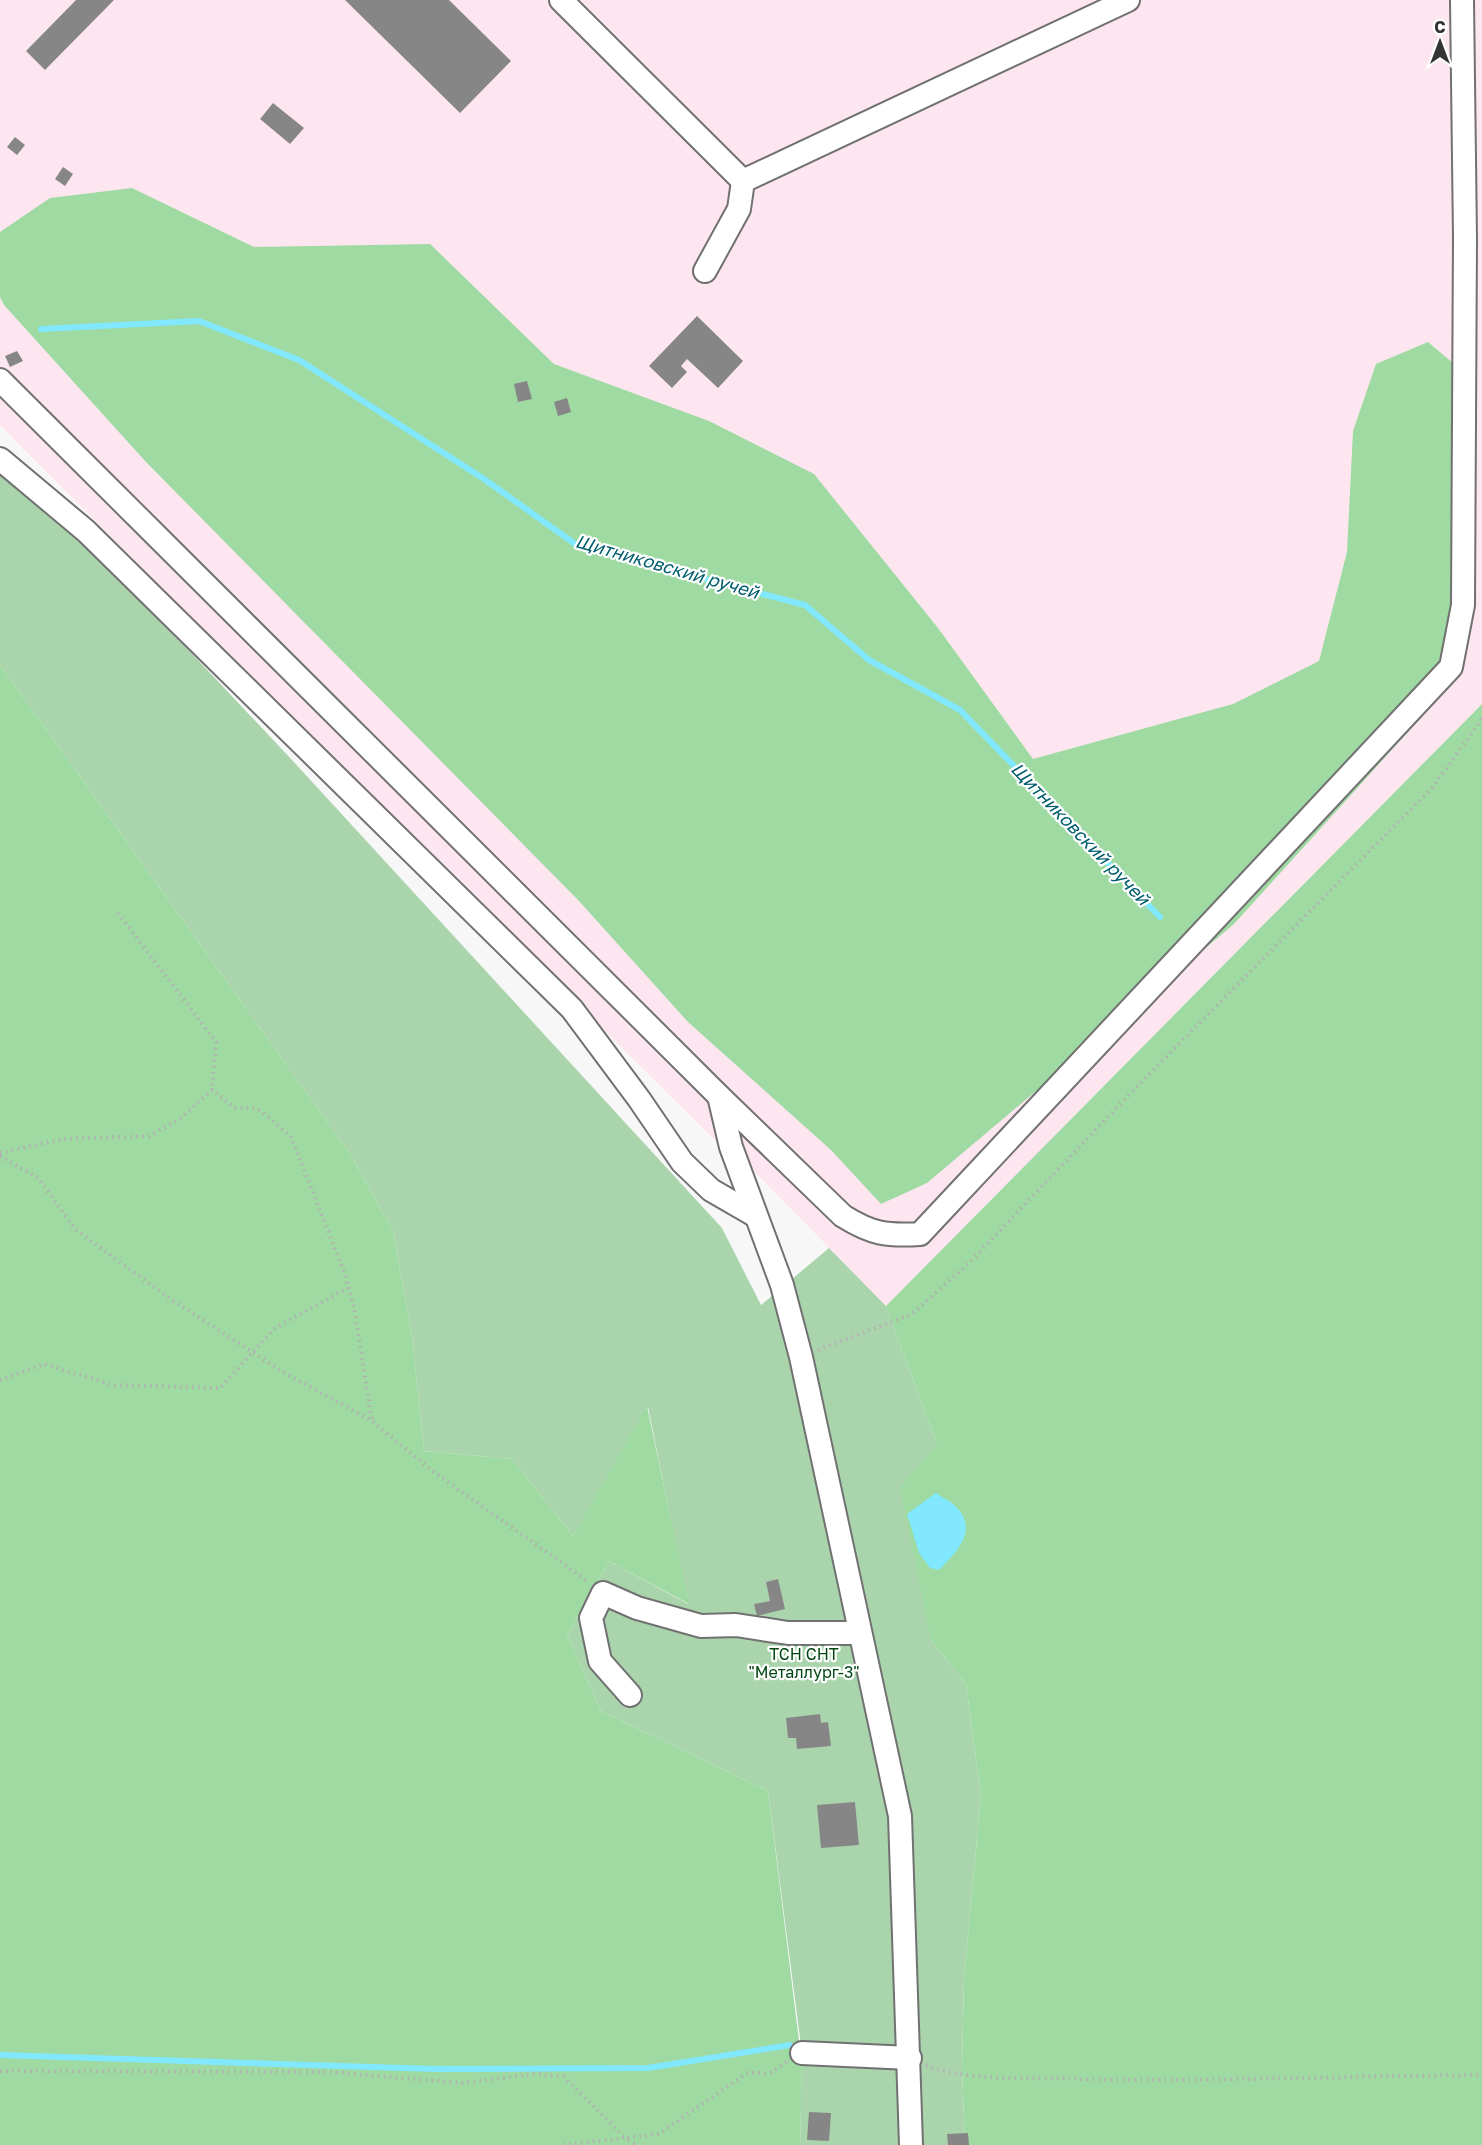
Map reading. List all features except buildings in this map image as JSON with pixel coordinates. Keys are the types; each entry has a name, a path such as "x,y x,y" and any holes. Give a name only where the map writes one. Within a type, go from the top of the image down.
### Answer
{"street":[{"path":"561,0 743,181"},
{"path":"743,181 1128,0"},
{"path":"0,380 719,1096 843,1216 866,1231 889,1236 920,1234 1451,667 1472,603 1474,240 1462,0"},
{"path":"705,271 739,209 743,181"},
{"path":"0,459 86,531 572,1009 639,1099 682,1162 711,1190 756,1216"},
{"path":"719,1096 731,1147 782,1285 801,1357 900,1816 910,2058 911,2145"},
{"path":"630,1695 600,1661 591,1618 603,1593 638,1608 701,1626 736,1625 788,1633 860,1633"},
{"path":"802,2053 910,2058"}],"path":[{"path":"801,1357 912,1314 970,1262 1146,1077 1432,788 1482,719"},
{"path":"0,1154 63,1139 149,1136 180,1119 212,1090 216,1042 118,913"},
{"path":"212,1090 235,1108 258,1109 291,1136 348,1288 372,1421"},
{"path":"0,1154 38,1178 75,1229 169,1298 253,1352 372,1421 435,1473 603,1593"},
{"path":"0,1380 44,1364 113,1385 220,1388 275,1328 348,1288"},
{"path":"563,2145 659,2134 747,2073 770,2073 802,2053"},
{"path":"910,2058 938,2069 1007,2077 1125,2080 1482,2075"},
{"path":"0,2071 331,2072 463,2083 534,2074 564,2077 625,2138 635,2145"}],"shaded area":[{"path":"0,0 1482,0 1482,704 886,1306 748,1165 725,1150 489,916 0,425"}],"green space":[{"path":"132,188 254,247 430,244 554,364 709,421 814,474 938,628 1033,759 1233,704 1319,661 1347,552 1353,431 1376,364 1428,342 1459,368 1448,688 1234,924 927,1183 881,1204 831,1150 688,1022 579,901 146,462 4,305 0,297 0,232 50,198"},
{"name":"ТСН СНТ \"Металлург-3\"","path":"0,468 104,560 292,760 722,1228 761,1305 829,1248 886,1306 937,1444 931,1640 966,1684 981,1795 964,1979 962,2067 965,2145 800,2145 802,2053 768,1791 601,1711 567,1635 609,1561 688,1604 648,1407 573,1536 512,1459 424,1451 412,1337 393,1231 349,1152 0,665"},
{"path":"0,665 349,1152 393,1231 412,1337 424,1451 512,1459 573,1536 647,1406 689,1604 609,1561 567,1635 601,1711 768,1791 802,2065 800,2145 0,2145"},
{"path":"1482,704 1482,2145 965,2145 962,2067 964,1979 981,1795 966,1684 931,1640 900,1488 937,1444 886,1306"}],"water":[{"path":"936,1493 957,1507 966,1527 962,1543 939,1570 930,1568 919,1553 907,1514"}],"waterway":[{"name":"Щитниковский ручей","path":"41,329 199,321 299,360 484,479 578,546 805,605 869,660 960,710 1160,917"},
{"path":"0,2055 435,2069 648,2068 790,2045"}]}
